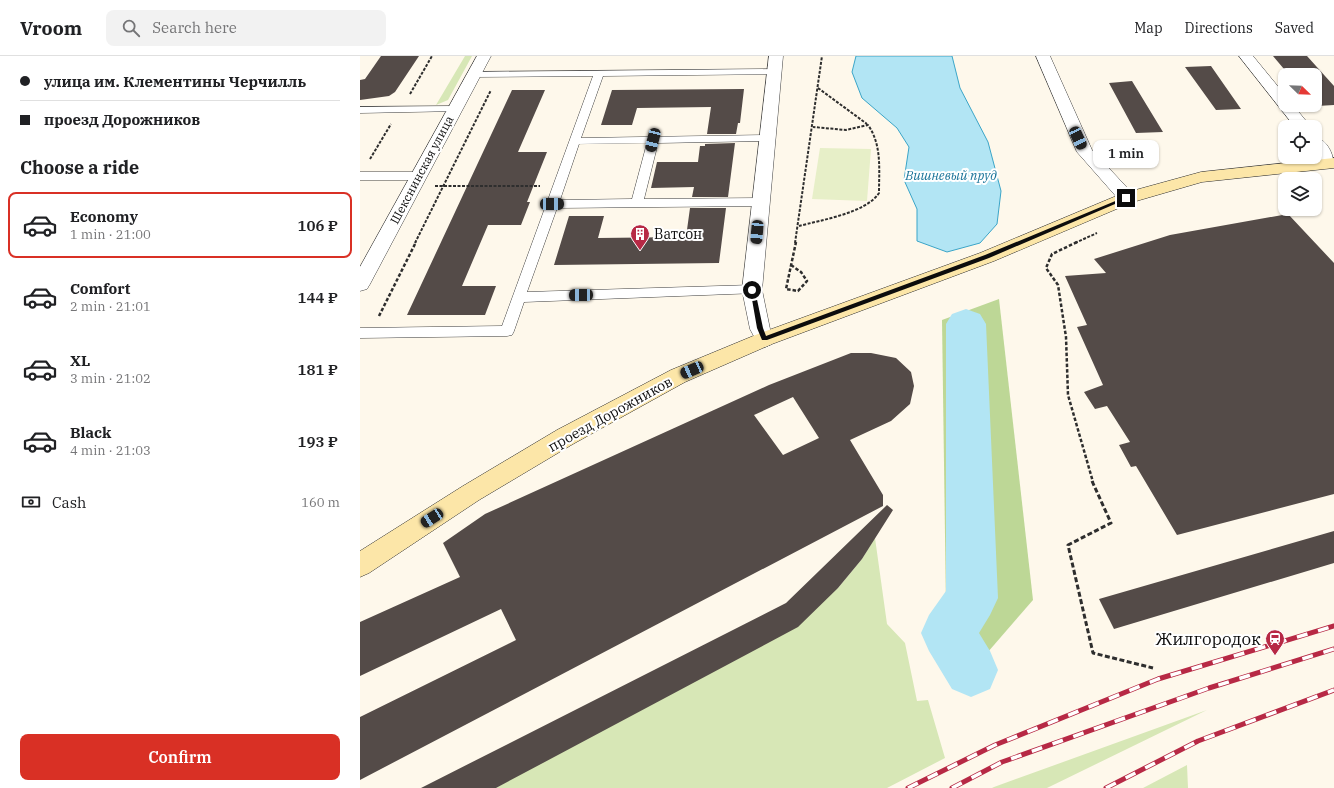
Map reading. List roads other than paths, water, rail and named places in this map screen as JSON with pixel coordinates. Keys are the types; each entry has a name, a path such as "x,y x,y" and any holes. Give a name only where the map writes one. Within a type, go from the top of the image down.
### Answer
{"main road":[{"name":"проезд Дорожников","path":"360,565 471,493 565,437 678,376 765,339 987,257 1126,198 1201,177 1333,163"}],"street":[{"name":"Шекснинская улица","path":"360,284 484,56"},
{"path":"1043,56 1085,152 1126,198"},
{"path":"1246,56 1278,96"},
{"path":"765,339 760,328 752,290 760,202 776,64"},
{"path":"1291,112 1297,120"},
{"path":"1322,150 1333,163"}],"lane":[{"path":"474,74 599,73 776,64"},
{"path":"365,332 507,331 599,73"},
{"path":"360,110 455,109"},
{"path":"574,141 767,138"},
{"path":"637,203 653,140"},
{"path":"360,176 416,181"},
{"path":"552,204 760,202"},
{"path":"519,297 752,290"}],"water":[{"name":"Вишневый пруд","path":"856,56 952,56 960,88 988,142 1001,191 997,224 980,243 947,252 917,241 917,209 904,180 909,147 897,128 862,98 852,72"}],"waterway":[{"path":"966,324 972,598 948,633 971,670"}],"railway":[{"path":"908,788 995,745 1158,679 1334,626"},
{"path":"952,788 1002,762 1209,688 1334,649"},
{"path":"1106,788 1198,741 1334,690"}],"place":[{"name":"Ватсон","path":"640,251"},
{"name":"Жилгородок","path":"1275,656"}]}
